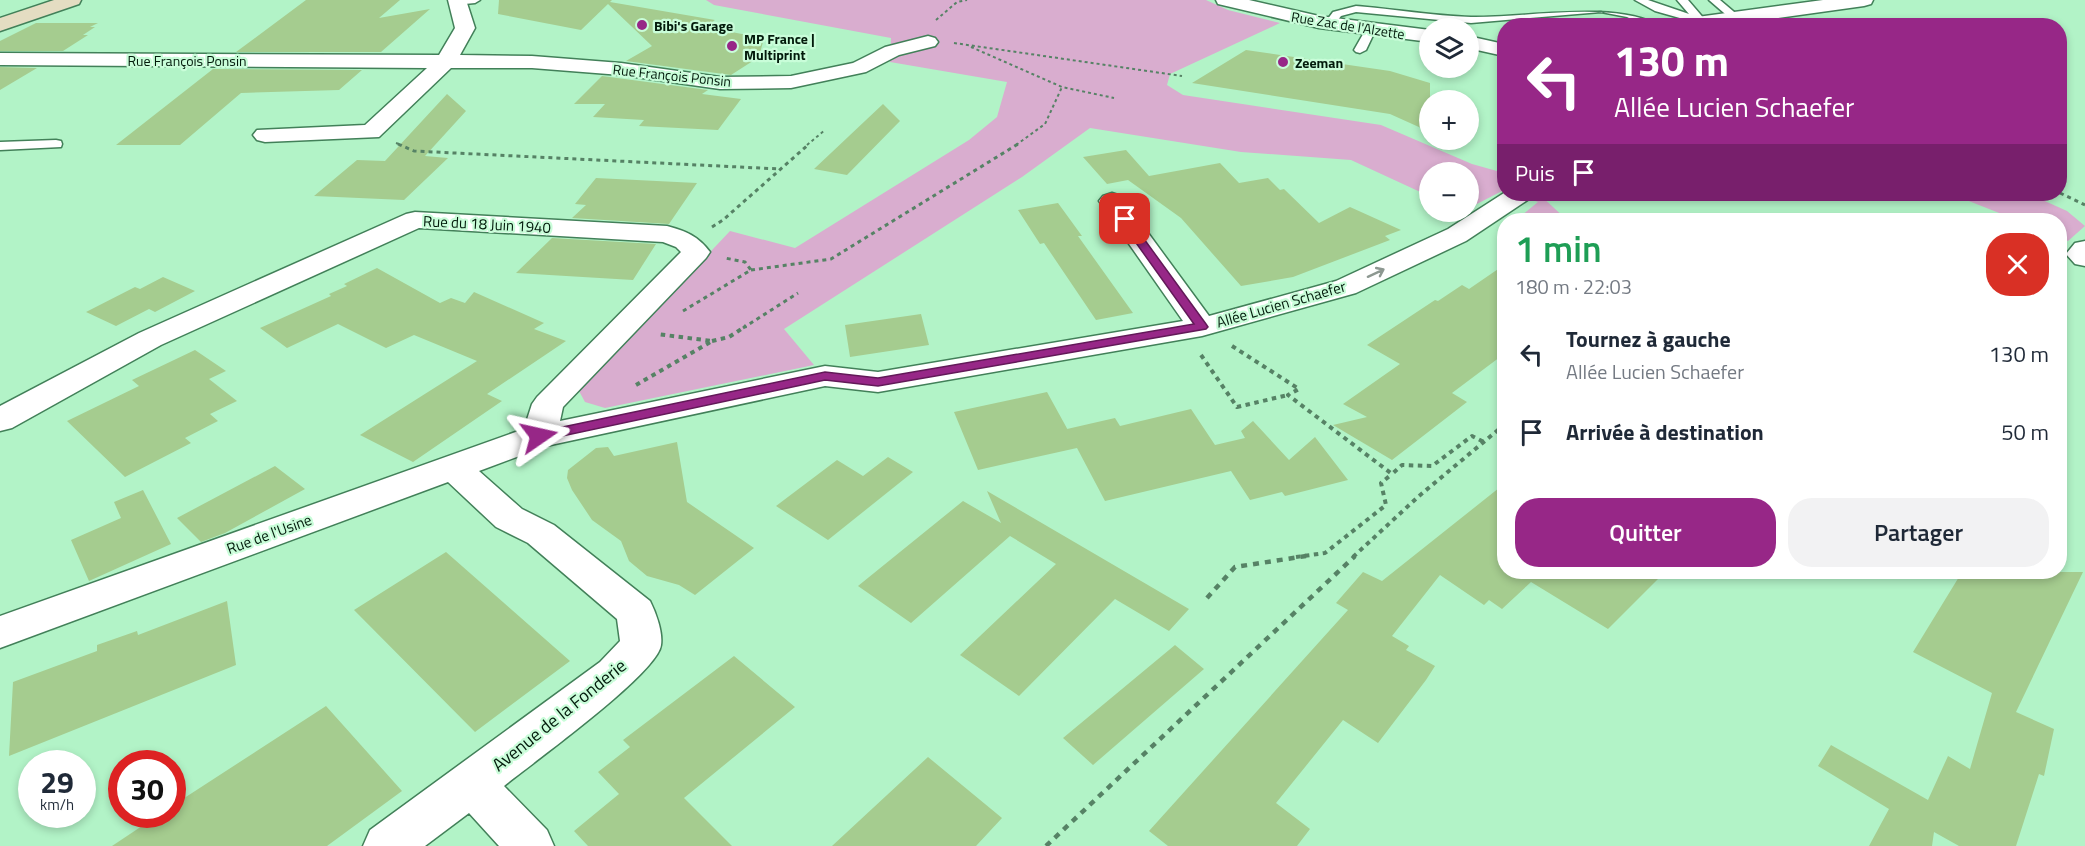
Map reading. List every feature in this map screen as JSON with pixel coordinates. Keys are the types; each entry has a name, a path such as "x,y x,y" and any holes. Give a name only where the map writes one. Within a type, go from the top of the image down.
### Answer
{"main road":[{"path":"0,25 72,0"}],"street":[{"path":"1225,0 1266,12"},
{"path":"1245,0 1266,12"},
{"path":"1722,18 1864,0"},
{"path":"265,135 371,132 446,61 465,28 463,1"},
{"name":"Rue Zac de l'Alzette","path":"1266,12 1329,24 1419,35"},
{"path":"1479,40 1497,39"},
{"name":"Rue François Ponsin","path":"0,59 532,62 621,69 720,82 791,82 859,68 892,51 928,42"},
{"path":"1479,43 1497,48"},
{"name":"Allée Lucien Schaefer","path":"1112,201 1211,332"},
{"name":"Allée Lucien Schaefer","path":"539,436 825,376 878,382 1211,332 1346,287 1457,235 1510,201"},
{"name":"Rue du 18 Juin 1940","path":"0,420 150,339 415,220 667,234 691,247"},
{"path":"539,436 548,404 620,330 691,247"},
{"path":"2085,249 2080,254 2085,258"},
{"name":"Rue de l'Usine","path":"0,632 539,436"},
{"name":"Avenue de la Fonderie","path":"453,467 509,518 541,534 636,612 641,646 615,674 472,784"},
{"path":"387,846 472,784 530,846"}],"lane":[{"path":"1640,0 1659,9 1690,18"},
{"path":"1682,0 1698,18"},
{"path":"1714,0 1736,16"},
{"path":"1329,24 1337,14 1356,9 1472,20 1497,19"},
{"path":"1513,18 1601,9 1630,14 1638,18"},
{"path":"1360,50 1371,29"},
{"path":"0,146 56,144"}],"path":[{"path":"928,42 932,25 957,2 967,0"},
{"path":"1114,98 1062,87 964,44 1182,76"},
{"path":"675,316 751,270 831,259 1007,152 1045,124 1062,87"},
{"path":"691,247 825,130"},
{"path":"371,132 414,151 780,169"},
{"path":"2067,196 2085,205"},
{"path":"691,247 745,262 751,270"},
{"path":"627,388 712,341 729,337 798,293"},
{"path":"620,330 712,341"},
{"path":"1211,332 1299,389 1288,395 1237,407 1194,344 1211,332"},
{"path":"1288,395 1392,474"},
{"path":"1046,846 1419,496 1497,431"},
{"path":"1207,598 1235,567 1325,553 1386,505 1381,483 1402,465 1432,466 1472,436 1484,442"}],"shaded area":[{"path":"706,0 1206,0 1228,10 1280,23 1170,74 1167,85 1183,95 1381,125 1419,141 1419,150 1439,150 1467,162 1419,162 1419,191 1351,160 1241,152 1090,128 1022,177 784,329 814,365 605,408 585,402 579,391 730,231 795,248 969,140 997,117 1007,82 890,62 891,38 714,5"},
{"path":"1479,166 1497,171 1497,194 1479,203"},
{"path":"1535,201 1547,201 1559,213 1525,213 1538,202"},
{"path":"1969,201 2045,201 2067,211 2085,226 2068,241 2067,213 1999,213"}],"building":[{"path":"306,0 400,0 379,18 430,9 381,52 236,52"},
{"path":"499,0 612,0 610,2 715,20 704,27 764,38 759,57 731,75 626,61 652,46 608,4 581,30 498,14"},
{"path":"36,23 98,23 90,27 95,27 83,35 88,35 63,51 0,51 0,41"},
{"path":"1246,50 1390,71 1430,83 1430,90 1419,90 1419,127 1390,114 1192,83"},
{"path":"0,67 37,68 0,90"},
{"path":"213,69 362,70 339,90 241,93 180,145 116,145"},
{"path":"602,76 708,90 702,94 741,99 718,130 639,126 644,120 593,117 605,104 574,104"},
{"path":"447,94 466,111 425,156 448,158 404,200 314,196 357,160 385,161"},
{"path":"883,104 900,121 847,175 814,169"},
{"path":"1126,150 1149,176 1220,163 1239,183 1268,178 1280,190 1284,189 1319,223 1350,207 1401,230 1385,236 1390,240 1293,277 1241,286 1181,218 1128,180 1107,184 1083,157"},
{"path":"596,178 697,183 669,224 572,218 586,205 575,204"},
{"path":"1058,203 1082,236 1078,236 1133,313 1096,320 1044,243 1040,244 1018,210"},
{"path":"552,238 656,244 633,280 516,273"},
{"path":"377,268 440,303 451,298 465,303 474,292 544,323 534,329 566,341 487,394 502,401 413,462 360,435 477,361 414,335 386,348 338,324 287,348 260,328 331,296 329,294 347,286 344,284"},
{"path":"1497,270 1497,359 1452,393 1467,402 1392,460 1333,425 1367,417 1343,404 1400,364 1367,345 1462,285 1469,289"},
{"path":"163,277 195,291 155,312 149,309 116,326 86,312 135,287 140,289"},
{"path":"921,314 929,345 850,357 845,325"},
{"path":"195,350 226,371 209,379 237,401 210,414 218,421 185,438 191,443 125,477 67,421 139,386 132,380"},
{"path":"1047,392 1067,429 1115,418 1120,426 1191,409 1215,445 1245,438 1241,431 1253,421 1289,460 1315,437 1348,480 1285,496 1282,492 1250,500 1231,471 1105,501 1077,448 978,470 954,412"},
{"path":"677,442 687,502 754,548 695,595 679,585 647,576 629,561 621,541 592,520 572,490 567,478 568,470 596,448 608,447 614,456"},
{"path":"888,457 913,472 828,540 776,506 837,460 863,476"},
{"path":"275,466 305,489 225,533 201,542 177,518"},
{"path":"143,490 171,544 89,581 71,540 121,518 114,502"},
{"path":"1497,490 1497,579 1658,579 1608,629 1531,582 1502,609 1489,600 1484,605 1440,575 1392,636 1409,646 1406,650 1435,666 1426,680 1378,743 1343,720 1276,803 1310,829 1297,846 1168,846 1149,831 1348,610 1336,603 1363,572 1382,581"},
{"path":"987,491 1189,609 1169,631 1115,599 1019,696 960,655 1056,564 1010,536 911,623 858,586 963,501 1001,523"},
{"path":"446,552 570,661 475,732 354,610"},
{"path":"2067,572 2083,572 2016,712 2054,729 2044,776 2039,774 2016,846 1959,846 1934,832 1932,846 1869,846 1889,809 1818,766 1831,745 1928,800 1948,756 1970,769 1992,693 1913,652 1958,579 2067,579"},
{"path":"227,601 236,665 24,750 18,750 18,752 9,756 13,682 97,651 97,645 137,631 138,635"},
{"path":"1175,645 1204,669 1093,765 1063,738"},
{"path":"734,656 795,707 684,798 732,846 588,846 574,831 619,794 598,772 630,747 623,740"},
{"path":"326,706 402,791 327,846 112,846 139,828 186,828 186,797"},
{"path":"928,757 1002,818 976,846 832,846"}],"place":[{"name":"Bibi's Garage","path":"642,25"},
{"name":"MP France | Multiprint","path":"732,46"},
{"name":"Zeeman","path":"1283,62"}],"route":[{"path":"539,436 825,376 878,382 1202,327 1125,219"}]}
